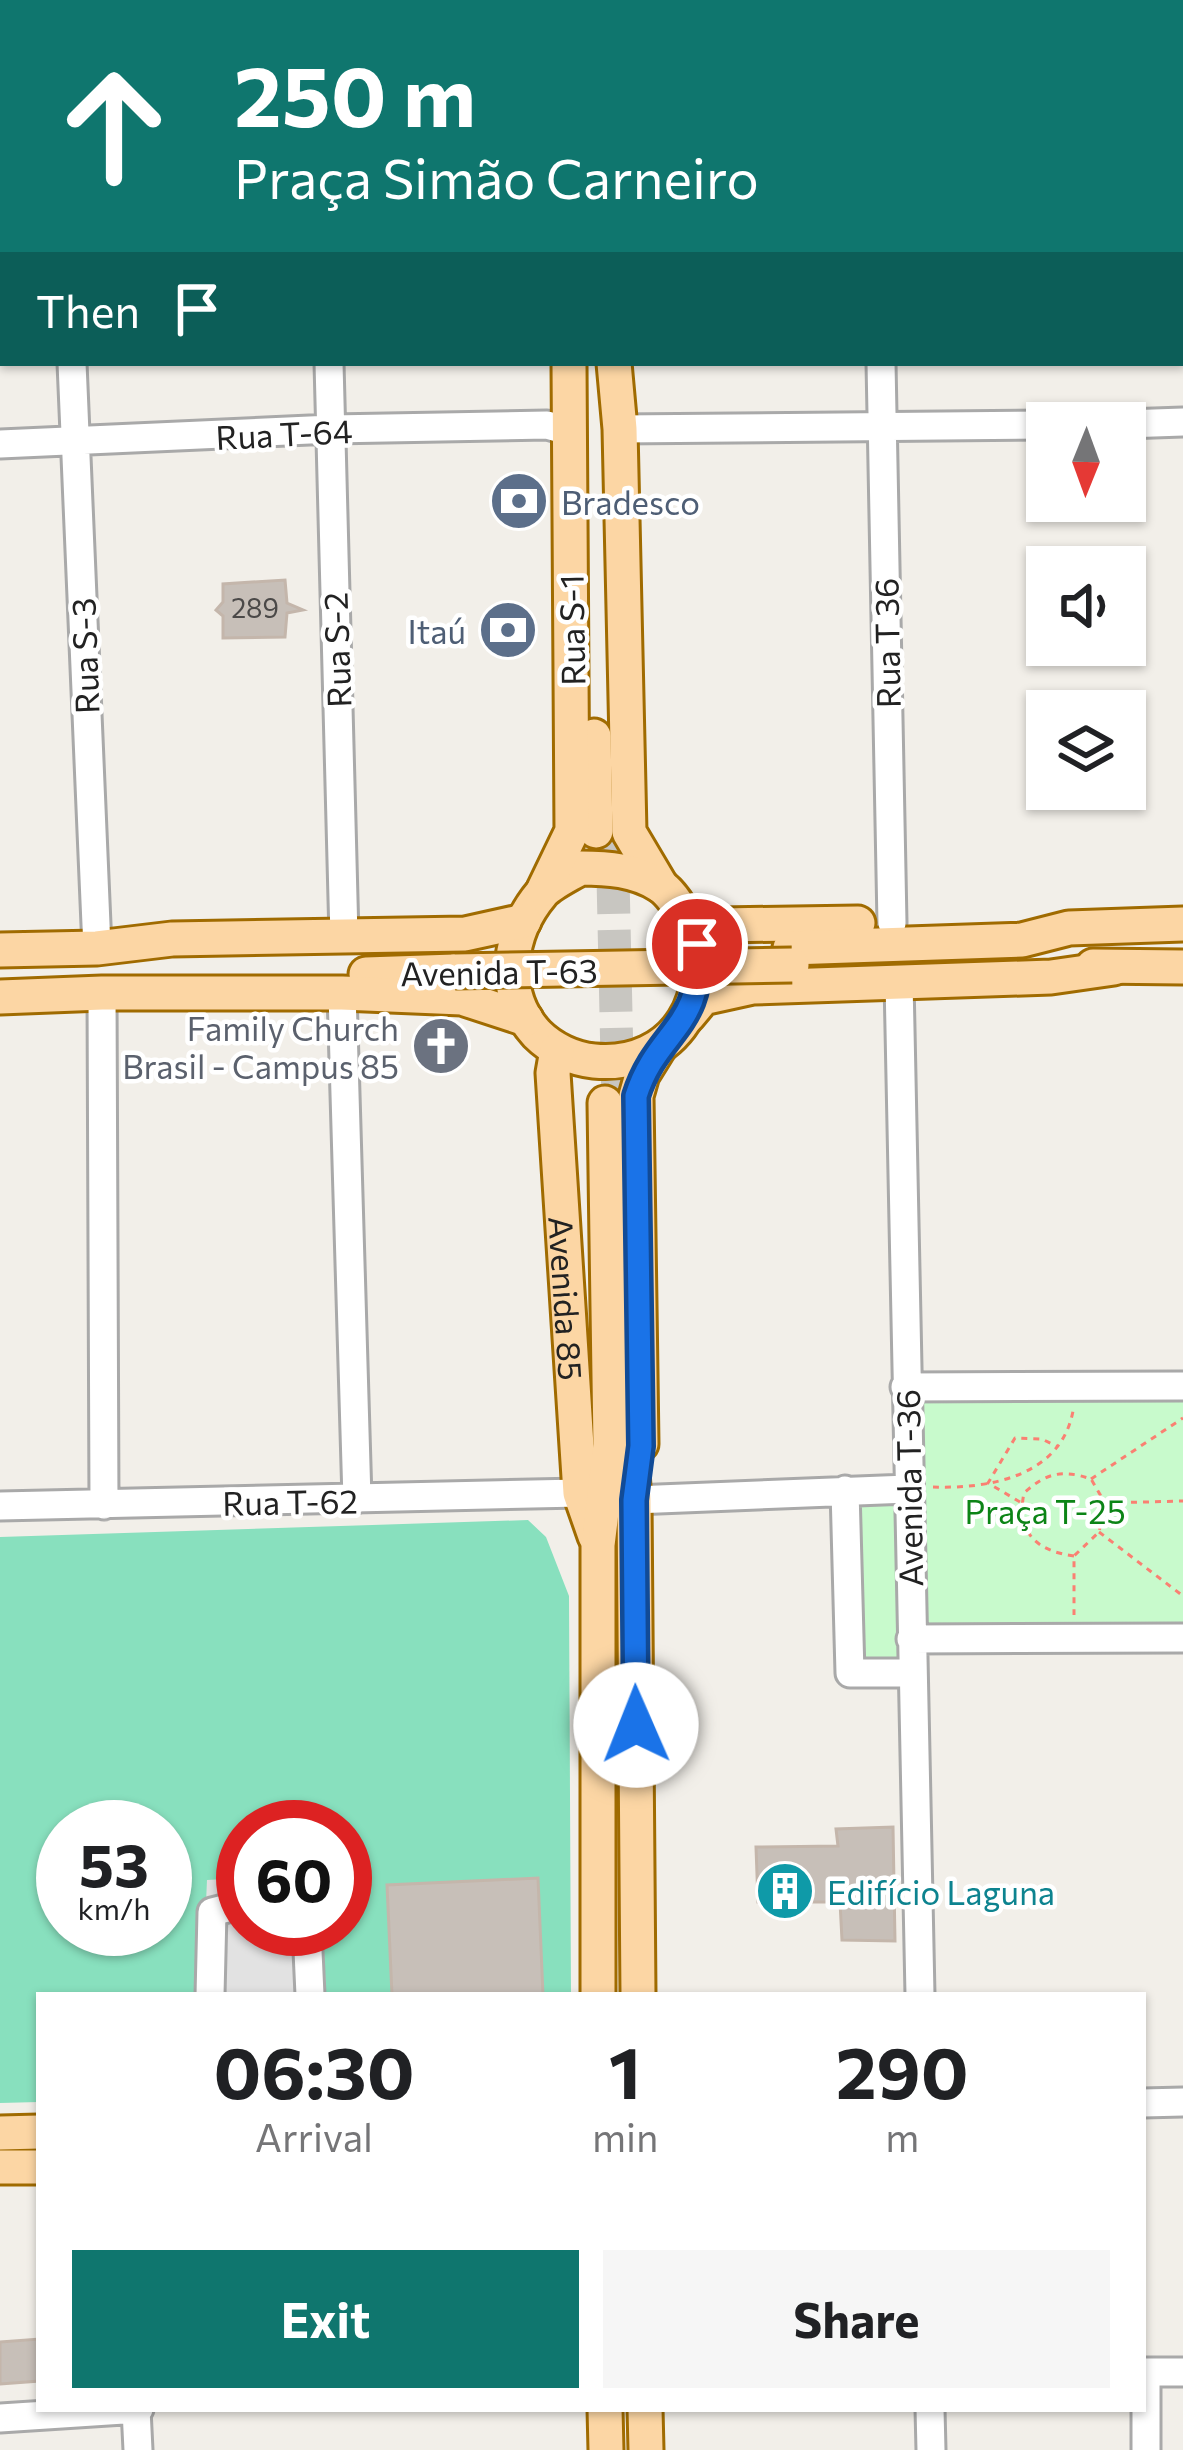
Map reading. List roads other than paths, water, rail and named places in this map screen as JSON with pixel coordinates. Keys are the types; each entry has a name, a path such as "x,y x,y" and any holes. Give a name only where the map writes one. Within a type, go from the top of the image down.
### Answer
{"main road":[{"name":"Rua S-1","path":"543,892 572,831 569,366"},
{"name":"Rua S-1","path":"578,366 604,831 605,366"},
{"name":"Rua S-1","path":"614,366 620,430 629,832 661,886"},
{"path":"580,868 620,869 661,886 697,944 700,973 688,1016 660,1046 636,1058 609,1063 582,1060 557,1050 526,1019 514,992 511,963 524,921 543,892 580,868"},
{"name":"Avenida T-63","path":"684,917 720,925 1014,922 1069,928 1183,924"},
{"name":"Avenida T-63","path":"0,950 97,948 172,939 465,934 524,921"},
{"name":"Avenida T-63","path":"791,957 1022,940 1069,928"},
{"name":"Avenida T-63","path":"97,948 172,958 456,963 791,957 1183,967"},
{"name":"Avenida T-63","path":"101,993 155,980 456,963"},
{"name":"Avenida T-63","path":"688,1016 703,998 716,992 753,987 1051,977 1114,968"},
{"name":"Avenida T-63","path":"0,997 342,993 462,998 526,1019"},
{"name":"Avenida 85","path":"634,1500 641,1446 636,1096 642,1075 660,1046"},
{"name":"Avenida 85","path":"557,1050 553,1073 580,1493 598,1545"},
{"name":"Avenida 85","path":"598,1992 598,1545 610,1445 612,1104 634,1500 638,1992"},
{"path":"0,2133 36,2132"},
{"path":"0,2167 36,2167"},
{"path":"605,2412 606,2450"},
{"path":"645,2412 646,2450"}],"street":[{"name":"Rua S-3","path":"73,366 97,948"},
{"name":"Rua S-2","path":"329,366 344,937"},
{"name":"Rua T 36","path":"881,366 892,923"},
{"path":"1146,423 1183,422"},
{"name":"Rua T-64","path":"0,444 332,429 547,425 568,431"},
{"path":"620,430 1026,426"},
{"name":"Avenida T-36","path":"899,981 920,1992"},
{"path":"101,993 104,1505"},
{"path":"342,993 357,1499"},
{"path":"905,1387 1183,1386"},
{"path":"634,1500 911,1488"},
{"path":"845,1490 850,1673 912,1673"},
{"name":"Rua T-62","path":"0,1506 580,1493"},
{"path":"911,1639 1183,1638"},
{"path":"210,1992 212,1912 216,1911"},
{"path":"308,1956 310,1992"},
{"path":"1146,2103 1183,2102"},
{"path":"1146,2372 1183,2372"},
{"path":"0,2418 92,2412"},
{"path":"138,2412 138,2450"},
{"path":"930,2412 931,2450"},
{"path":"1145,2412 1146,2450"}],"tunnel":[{"path":"612,832 618,1105"}],"place":[{"name":"Bradesco","path":"519,501"},
{"name":"Itaú","path":"508,630"},
{"name":"Family Church Brasil - Campus 85","path":"441,1046"},
{"name":"Edifício Laguna","path":"785,1891"}],"park label":[{"name":"Praça T-25","path":"1045,1510"}]}
